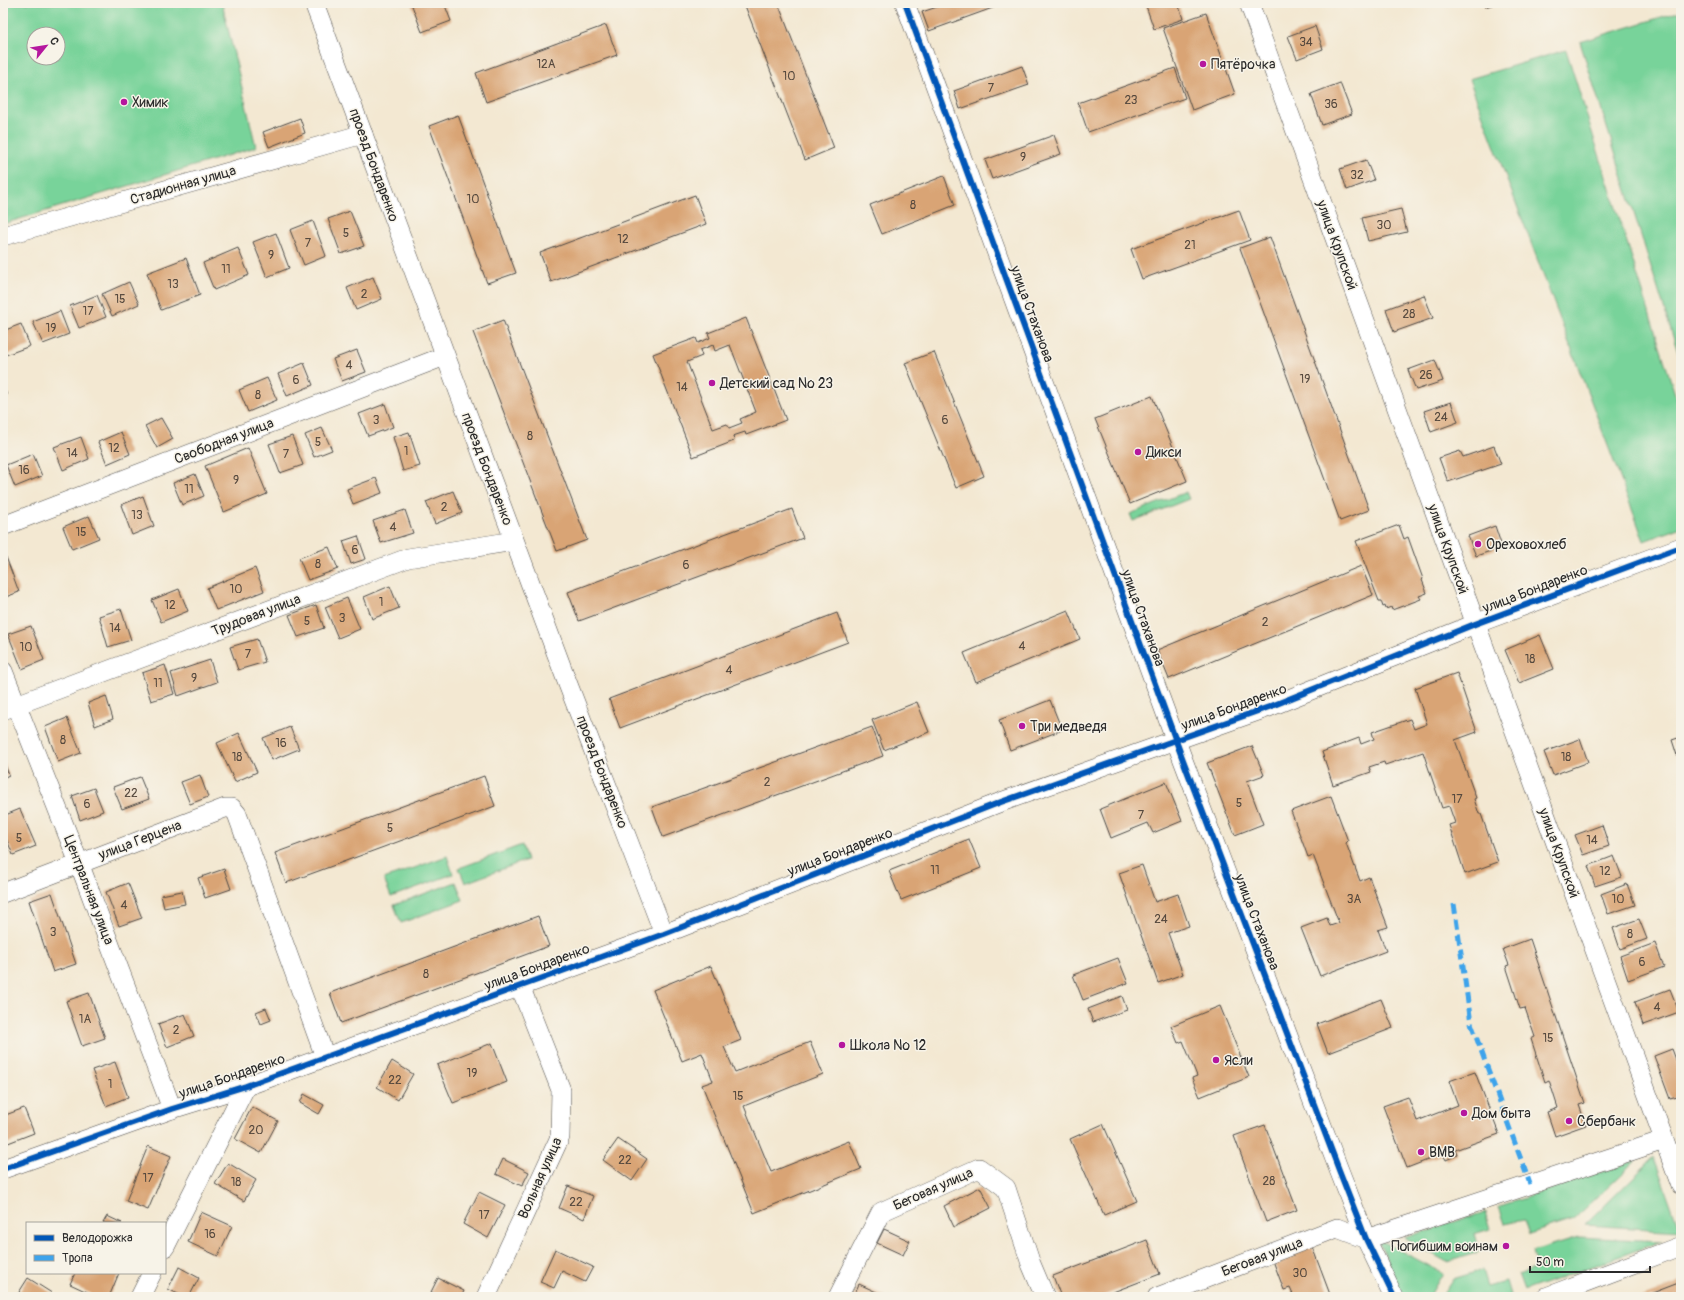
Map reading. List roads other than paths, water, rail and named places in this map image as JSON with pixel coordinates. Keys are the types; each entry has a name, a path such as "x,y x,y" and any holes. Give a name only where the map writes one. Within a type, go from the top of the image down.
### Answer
{"street":[{"name":"проезд Бондаренко","path":"314,3 514,541 664,934"},
{"name":"улица Стаханова","path":"905,3 1176,741 1366,1239 1394,1297"},
{"name":"улица Крупской","path":"1249,3 1681,1186"},
{"name":"Стадионная улица","path":"3,236 363,134"},
{"name":"Свободная улица","path":"3,526 445,356"},
{"name":"Трудовая улица","path":"9,707 408,558 514,541"},
{"name":"улица Бондаренко","path":"3,1169 172,1109 246,1086 664,934 1001,802 1269,707 1475,624 1681,547"},
{"name":"Центральная улица","path":"3,671 9,707 79,863 172,1109"},
{"name":"улица Герцена","path":"3,893 225,808 232,808 237,814 325,1057"},
{"name":"Вольная улица","path":"486,1297 560,1137 561,1090 520,986"},
{"path":"166,1245 246,1086"},
{"path":"1366,1239 1664,1140"},
{"name":"Беговая улица","path":"838,1297 881,1212 979,1168 1006,1188 1031,1264 1045,1297"},
{"name":"Беговая улица","path":"1157,1297 1337,1228 1366,1239"},
{"path":"1546,1297 1681,1246"},
{"path":"140,1297 152,1274"}],"place":[{"name":"Пятёрочка","path":"1203,64"},
{"name":"Химик","path":"124,102"},
{"name":"Детский сад № 23","path":"712,383"},
{"name":"Дикси","path":"1138,452"},
{"name":"Ореховохлеб","path":"1478,544"},
{"name":"Три медведя","path":"1022,726"},
{"name":"Школа № 12","path":"842,1045"},
{"name":"Ясли","path":"1216,1060"},
{"name":"Дом быта","path":"1464,1113"},
{"name":"Сбербанк","path":"1569,1121"},
{"name":"ВМВ","path":"1421,1152"},
{"name":"Погибшим воинам","path":"1506,1246"}]}
